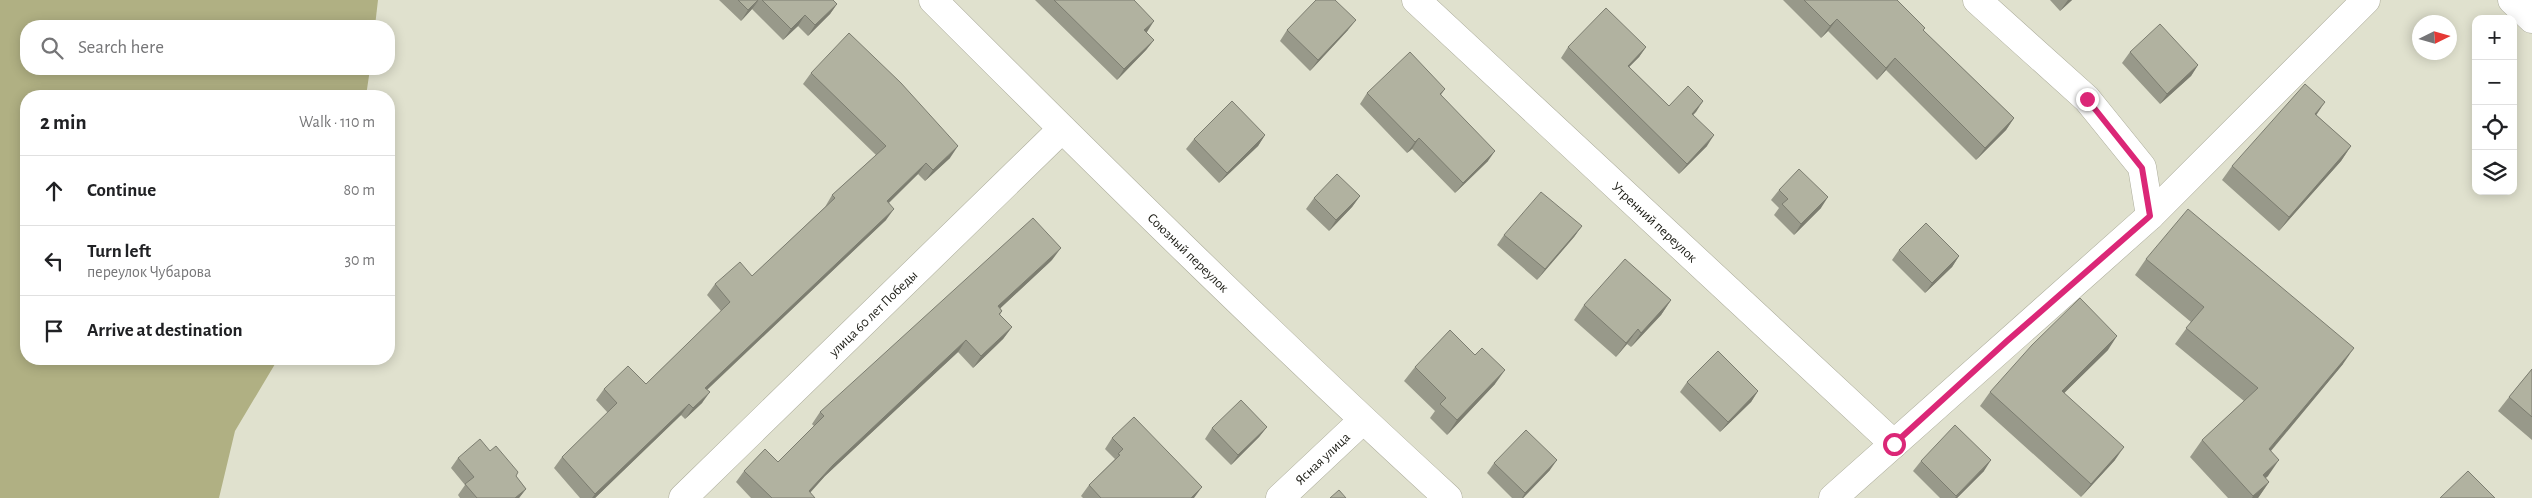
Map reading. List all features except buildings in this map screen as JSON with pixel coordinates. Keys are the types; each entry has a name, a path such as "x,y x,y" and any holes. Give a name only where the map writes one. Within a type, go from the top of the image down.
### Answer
{"street":[{"name":"Союзный переулок","path":"933,0 1062,129 1363,420 1448,498"},
{"name":"Утренний переулок","path":"1416,0 1894,444"},
{"path":"1977,0 2087,99 2136,160 2142,168 2150,216"},
{"path":"1832,498 2150,216 2366,0"},
{"path":"2512,0 2532,19"},
{"name":"улица 60 лет Победы","path":"683,498 1062,129"},
{"name":"Ясная улица","path":"1280,498 1363,420"}],"green space":[{"path":"0,0 378,0 376,20 20,20 20,75 369,75 367,90 20,90 20,365 274,365 235,431 219,498 0,498"}],"route":[{"path":"1894,444 2007,341 2150,216 2142,168 2087,99"}]}
